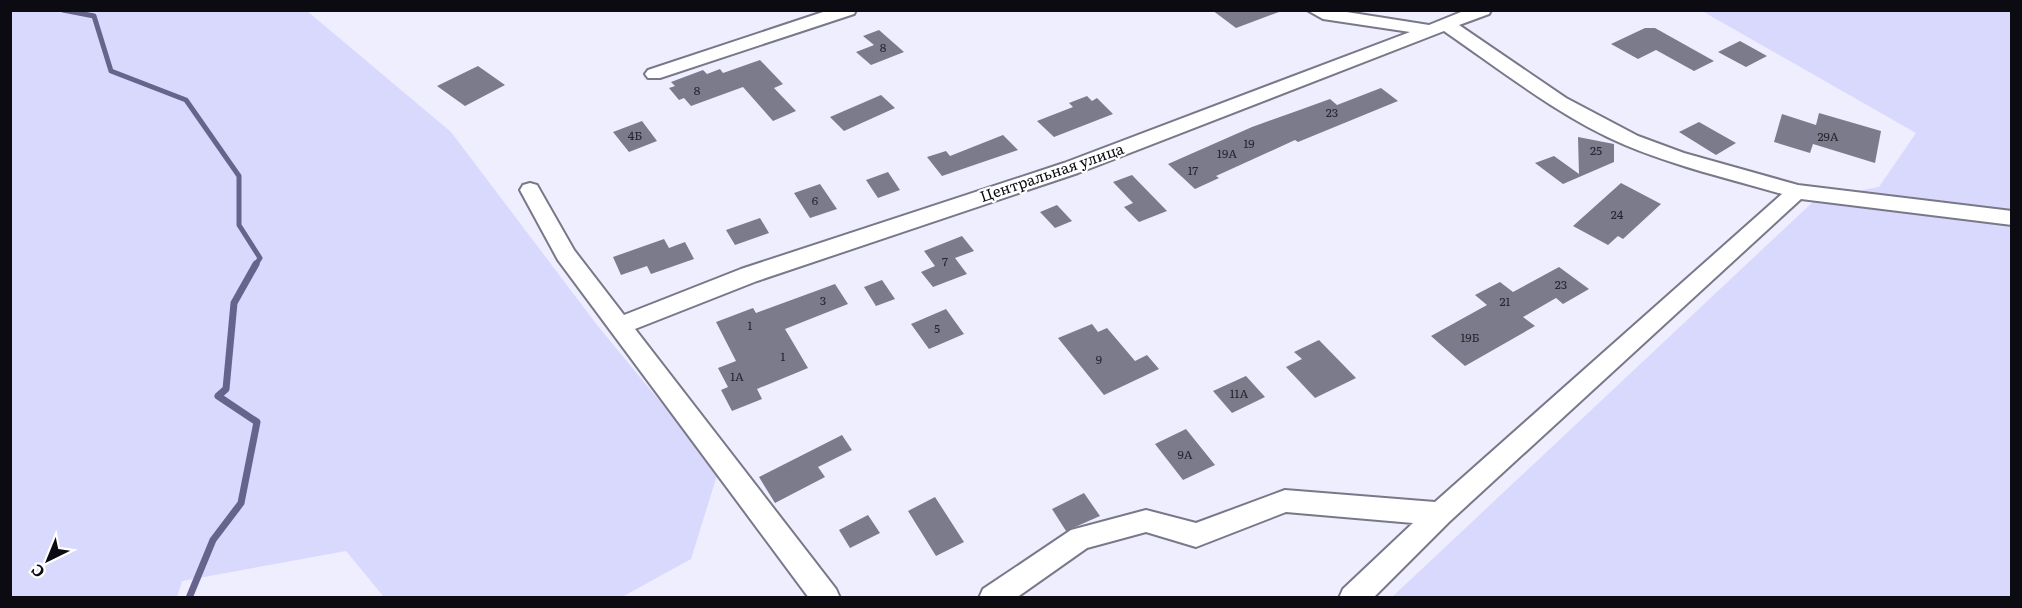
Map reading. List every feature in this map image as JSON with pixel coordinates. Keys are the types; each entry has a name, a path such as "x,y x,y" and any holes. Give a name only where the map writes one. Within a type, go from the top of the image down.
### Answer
{"street":[{"path":"654,74 848,10"},
{"path":"1316,10 1323,14 1440,28 1559,102 1631,140 1677,157 1797,192 2012,218"},
{"name":"Центральная улица","path":"618,326 749,275 1071,168 1483,10"},
{"path":"530,190 566,255 826,597"},
{"path":"1353,597 1440,514 1797,192"},
{"path":"993,597 1080,538 1146,521 1196,535 1285,501 1440,514"}],"shaded area":[{"path":"10,11 307,11 451,132 597,325 718,472 691,559 622,597 384,597 346,551 182,581 177,597 11,597"},
{"path":"1702,11 2011,11 2011,597 1391,598 1816,199 1879,187 1916,133"}],"building":[{"path":"1212,10 1279,10 1279,12 1236,28"},
{"path":"1645,28 1655,28 1714,61 1694,71 1656,50 1638,59 1611,44"},
{"path":"879,30 904,52 871,65 856,52 874,45 863,36"},
{"path":"1740,41 1767,56 1746,67 1718,52"},
{"path":"760,60 783,84 774,88 796,111 773,121 743,87 691,106 684,98 679,100 669,88 675,86 671,82 703,70 707,74 720,69 723,73"},
{"path":"478,66 505,85 465,106 437,86"},
{"path":"1381,88 1398,101 1298,142 1295,140 1216,176 1219,178 1195,189 1168,164 1252,127 1330,99 1337,105"},
{"path":"881,95 895,108 844,131 830,117"},
{"path":"1087,96 1092,101 1097,98 1113,114 1054,137 1037,121 1073,107 1069,103"},
{"path":"1819,113 1881,131 1875,163 1813,144 1810,153 1774,142 1782,114 1816,125"},
{"path":"642,121 657,141 629,152 613,132"},
{"path":"1699,122 1736,143 1716,155 1679,132"},
{"path":"1003,135 1018,150 942,176 927,157 946,151 950,156"},
{"path":"1578,137 1614,144 1614,162 1563,184 1535,163 1554,156 1579,174"},
{"path":"888,172 900,190 878,198 866,180"},
{"path":"1132,175 1167,211 1139,222 1124,207 1133,203 1113,182"},
{"path":"1621,183 1661,204 1623,239 1618,236 1608,245 1573,226"},
{"path":"820,184 837,209 810,218 794,193"},
{"path":"1057,205 1072,221 1055,228 1040,212"},
{"path":"760,218 769,233 735,245 726,230"},
{"path":"962,236 974,251 955,258 967,274 933,287 921,272 935,266 924,251"},
{"path":"664,239 669,248 685,242 694,259 651,274 647,266 621,275 613,257"},
{"path":"1559,267 1589,289 1563,304 1556,298 1523,317 1535,326 1465,366 1431,336 1487,305 1475,295 1500,282 1513,292"},
{"path":"882,280 895,299 876,306 864,287"},
{"path":"835,284 848,304 785,329 808,368 757,389 762,399 732,411 721,390 728,387 718,368 736,361 716,322 753,308 756,313"},
{"path":"946,309 964,334 929,349 911,324"},
{"path":"1092,324 1098,332 1107,328 1135,361 1147,355 1159,369 1104,395 1058,338"},
{"path":"1319,340 1356,378 1315,398 1286,367 1302,359 1294,352"},
{"path":"1246,376 1265,397 1232,413 1213,391"},
{"path":"1186,429 1215,465 1183,480 1155,444"},
{"path":"842,435 852,450 818,467 825,477 775,503 759,477"},
{"path":"1084,493 1100,516 1066,531 1052,509"},
{"path":"935,497 964,542 936,556 908,511"},
{"path":"868,515 880,533 850,548 839,530"}],"waterway":[{"path":"63,10 94,16 111,71 186,100 239,176 239,225 260,258 255,266"},
{"path":"189,598 213,540 241,503 257,422 218,396 226,389 234,303 256,264"}]}
